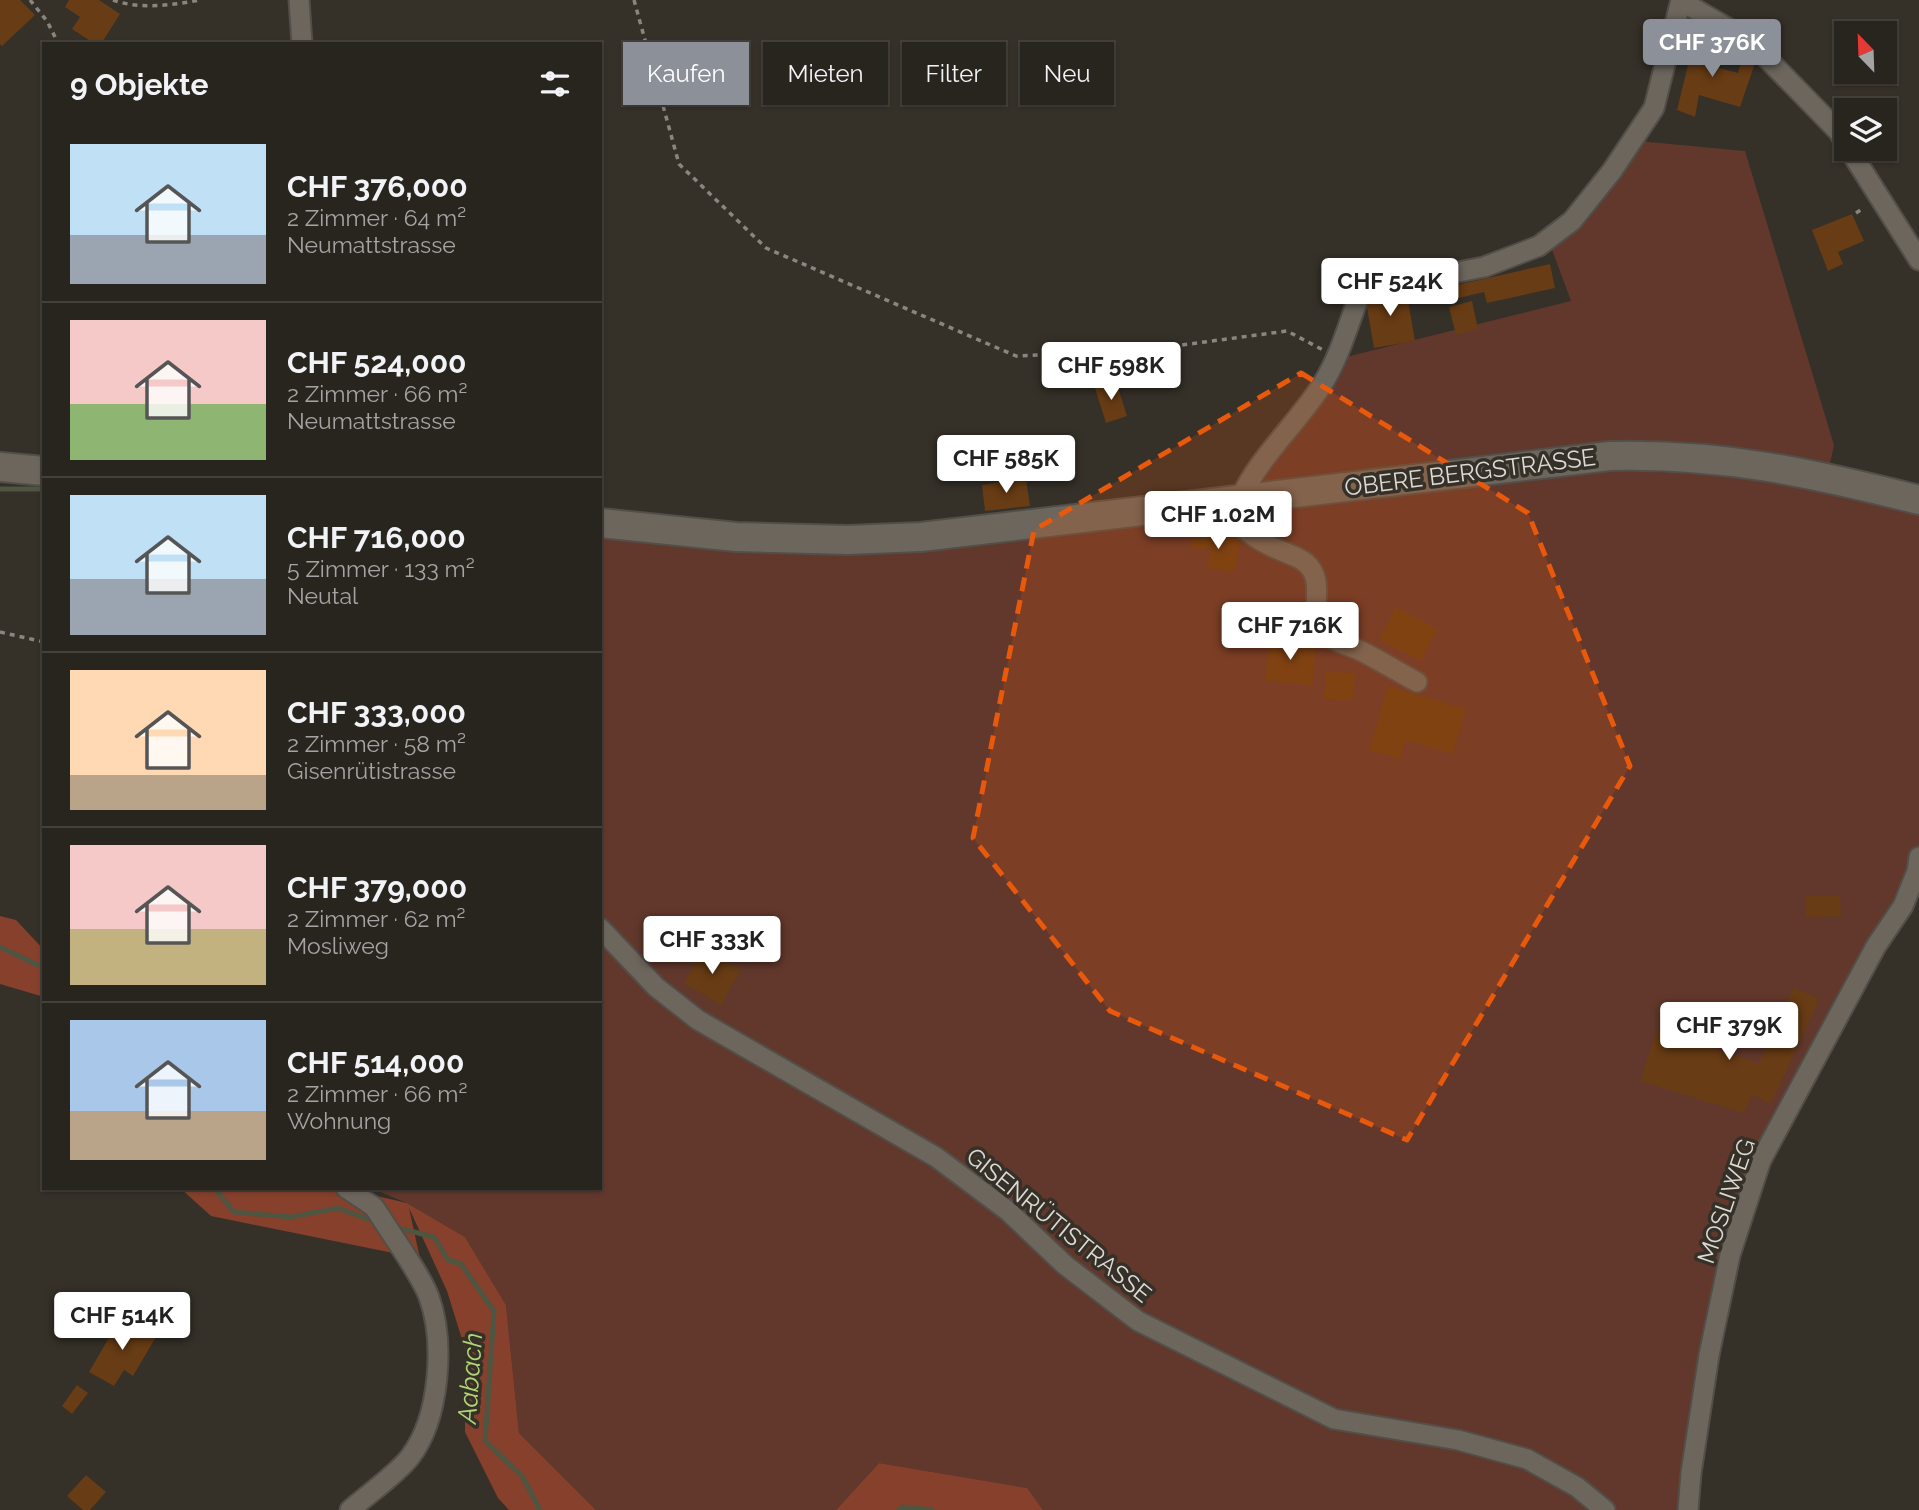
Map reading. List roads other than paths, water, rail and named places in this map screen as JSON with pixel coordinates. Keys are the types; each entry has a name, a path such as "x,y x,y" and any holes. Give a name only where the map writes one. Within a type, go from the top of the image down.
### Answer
{"main road":[{"name":"OBERE BERGSTRASSE","path":"602,523 736,537 848,540 921,537 1610,456 1660,454 1769,465 1919,499"},
{"path":"0,467 42,471"}],"street":[{"path":"299,0 302,42"},
{"path":"1417,682 1361,651 1334,640 1323,631 1318,621 1316,575 1309,565 1255,537 1227,514 1230,500 1321,386 1337,357 1359,296 1371,289 1484,267 1539,246 1572,221 1612,171 1654,108 1681,1 1750,41 1834,127"},
{"path":"1857,161 1919,260"},
{"name":"MOSLIWEG","path":"1688,1510 1691,1472 1709,1355 1730,1255 1761,1160 1876,946 1903,906 1917,871 1919,857"},
{"name":"GISENRÜTISTRASSE","path":"602,930 656,987 698,1020 936,1157 1008,1211 1065,1265 1138,1321 1334,1419 1458,1440 1527,1459 1577,1487 1605,1510"},
{"path":"349,1190 374,1207 382,1219 428,1295 437,1326 437,1371 431,1412 424,1436 409,1459 350,1510"}],"waterway":[{"path":"0,489 42,489"},
{"name":"Aabach","path":"0,947 42,967"},
{"name":"Aabach","path":"216,1190 234,1212 291,1217 338,1208 378,1223"},
{"name":"Aabach","path":"394,1227 434,1237 448,1260 461,1264 494,1311 485,1441 522,1476 540,1510"},
{"name":"Aabach","path":"899,1510 904,1507 932,1510"}]}
